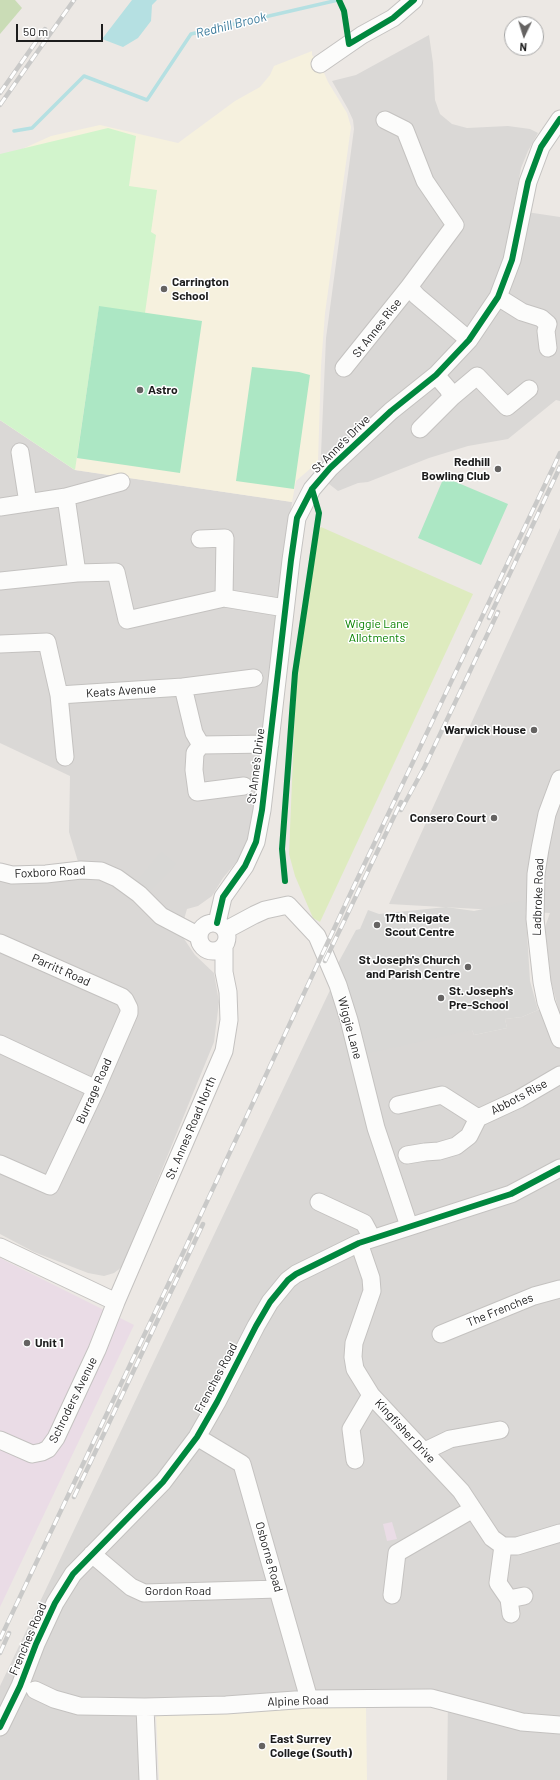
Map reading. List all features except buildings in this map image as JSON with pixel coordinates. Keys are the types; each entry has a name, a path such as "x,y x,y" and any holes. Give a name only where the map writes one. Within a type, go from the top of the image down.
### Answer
{"street":[{"path":"320,64 362,35 393,18 414,0"},
{"name":"St Anne's Drive","path":"221,927 223,897 244,866 256,842 262,810 285,608 298,518 312,489 330,468 358,440 436,376 469,340 498,297 512,260 528,182 541,147 560,119"},
{"name":"St Annes Rise","path":"344,368 409,287 455,225 425,181 405,130 385,120"},
{"name":"St Annes Rise","path":"409,287 417,296 469,340"},
{"path":"498,297 522,312 541,318 548,324 546,331 548,348"},
{"path":"436,376 448,389 452,397"},
{"path":"420,429 452,397 477,376 507,407 529,389"},
{"path":"20,452 28,503"},
{"path":"0,507 66,497 121,482"},
{"path":"66,497 77,574"},
{"path":"200,539 225,538 224,598"},
{"path":"0,581 116,572 127,620 224,598 285,608"},
{"path":"0,644 47,642 59,695 65,757"},
{"name":"Keats Avenue","path":"59,695 183,687 254,678"},
{"path":"183,687 194,733 201,744"},
{"path":"201,744 270,744"},
{"path":"201,744 195,753 194,770 197,792 244,786"},
{"name":"Ladbroke Road","path":"560,779 547,814 540,849 536,874 535,919 538,958 543,989 546,1002 560,1039"},
{"name":"Foxboro Road","path":"0,872 12,875 46,874 81,870 101,871 117,878 139,894 162,916 199,936"},
{"name":"Wiggie Lane","path":"221,927 260,912 288,906 317,936 338,985 349,1020 376,1128 409,1226"},
{"path":"206,924 221,927 227,941 224,947 215,952 202,946 199,936 200,931 206,924"},
{"name":"Parritt Road","path":"0,942 122,997"},
{"name":"St. Annes Road North","path":"116,1302 224,1051 229,1020 228,992 224,972 224,947"},
{"name":"Burrage Road","path":"0,1164 50,1186 96,1089 129,1013 128,1004 122,997"},
{"path":"0,1044 96,1089"},
{"name":"Abbots Rise","path":"407,1155 440,1151 456,1146 469,1136 478,1118 519,1099 560,1075"},
{"name":"Abbots Rise","path":"398,1105 442,1095 478,1118"},
{"name":"Frenches Road","path":"0,1727 20,1686 36,1644 55,1603 74,1574 163,1482 197,1437 270,1302 288,1280 296,1274 366,1241 511,1194 560,1168"},
{"name":"Kingfisher Drive","path":"319,1202 364,1223 372,1291 354,1343 352,1357 355,1369 371,1395 461,1491 492,1538 502,1546"},
{"path":"0,1247 116,1302"},
{"name":"The Frenches","path":"441,1334 534,1296 560,1289"},
{"name":"Schroders Avenue","path":"0,1440 32,1454 42,1452 52,1445 97,1350 116,1302"},
{"path":"355,1460 351,1429 371,1395"},
{"path":"425,1451 450,1439 500,1430"},
{"name":"Osborne Road","path":"197,1437 242,1464 309,1699"},
{"path":"392,1595 397,1553 434,1530 473,1509"},
{"path":"515,1603 498,1582 502,1546 517,1546 560,1533"},
{"name":"Gordon Road","path":"92,1554 131,1587 144,1594 278,1589"},
{"name":"Alpine Road","path":"35,1690 54,1699 79,1706 144,1707 226,1705 309,1699 431,1698 522,1722 560,1725"},
{"path":"144,1707 148,1780"}],"shaded area":[{"path":"429,35 433,63 435,100 440,114 452,124 467,128 508,126 530,129 538,133 521,168 513,210 560,217 560,401 556,400 508,439 468,446 429,458 368,482 358,483 338,491 320,477 326,338 354,129 353,120 348,109 332,81 356,75"},
{"name":"Carrington School","path":"312,51 312,55 321,66 328,82 347,113 351,127 325,313 321,366 318,462 296,481 292,502 75,470 0,420 0,159 51,136 100,125 178,143 235,101 260,87 270,75 274,66"},
{"path":"0,420 75,470 292,502 252,840 243,854 223,878 212,896 198,906 187,909 180,933 195,955 214,973 219,1002 214,1042 122,1267 114,1273 104,1276 88,1273 34,1252 0,1234 0,877 83,878 69,832 70,776 0,743"},
{"path":"560,528 560,1780 447,1780 448,1697 320,1691 254,1694 145,1707 148,1780 0,1780 0,1686 332,986 472,1030 474,1035 507,1028 505,1019 522,1017 538,1010 558,1008 551,981 545,927 550,913 389,904"},
{"path":"161,852 176,864 146,895 135,884"},
{"path":"525,900 530,981 538,1010 522,1017 505,1019 507,1028 474,1035 472,1030 365,1054 337,965 356,930 360,929 368,910 379,914 446,907 474,911"},
{"path":"0,1258 134,1325 0,1607"},
{"path":"392,1522 397,1539 387,1541 383,1524"},
{"name":"East Surrey College (South)","path":"351,1706 366,1708 367,1780 159,1780 156,1713"}],"green space":[{"path":"0,0 15,0 22,8 0,34"},
{"path":"108,128 136,136 129,186 157,190 151,232 156,235 145,313 99,307 75,470 0,420 0,154"},
{"name":"Astro","path":"99,306 202,321 180,473 77,458"},
{"path":"252,367 299,372 310,375 294,489 236,481"},
{"path":"444,477 508,504 481,565 418,538"},
{"name":"Wiggie Lane Allotments","path":"321,527 473,594 320,922 313,918 295,876 289,854 296,684 319,529"}],"water":[{"path":"132,0 157,0 152,5 151,21 138,38 123,47 102,39"}],"waterway":[{"name":"Redhill Brook","path":"14,131 32,128 84,76 147,100 191,34 338,0"}],"railway":[{"path":"0,105 74,0"},
{"path":"0,93 45,29"},
{"path":"0,1639 176,1268 354,886 560,453"},
{"path":"489,618 560,467"},
{"path":"401,810 425,766 498,612"},
{"path":"325,961 401,802"},
{"path":"74,1497 203,1224"},
{"path":"0,1653 9,1633"}],"cycle path":[{"path":"339,0 344,11 349,44 393,18 414,0"},
{"path":"217,923 223,897 245,866 256,842 262,810 297,518 312,489 330,468 391,411 436,375 469,340 498,297 512,260 528,182 541,147 560,119"},
{"path":"285,881 282,849 295,673 319,513 312,489"},
{"path":"0,1727 20,1686 36,1644 55,1603 73,1574 163,1482 197,1437 217,1402 256,1326 270,1302 288,1280 296,1274 359,1243 511,1194 560,1168"}],"place":[{"name":"Carrington School","path":"164,289"},
{"name":"Astro","path":"140,390"},
{"name":"Redhill Bowling Club","path":"498,469"},
{"name":"Warwick House","path":"534,730"},
{"name":"Consero Court","path":"494,818"},
{"name":"17th Reigate Scout Centre","path":"377,925"},
{"name":"St Joseph's Church and Parish Centre","path":"468,967"},
{"name":"St. Joseph's Pre-School","path":"441,998"},
{"name":"Unit 1","path":"27,1343"},
{"name":"East Surrey College (South)","path":"262,1746"}]}
